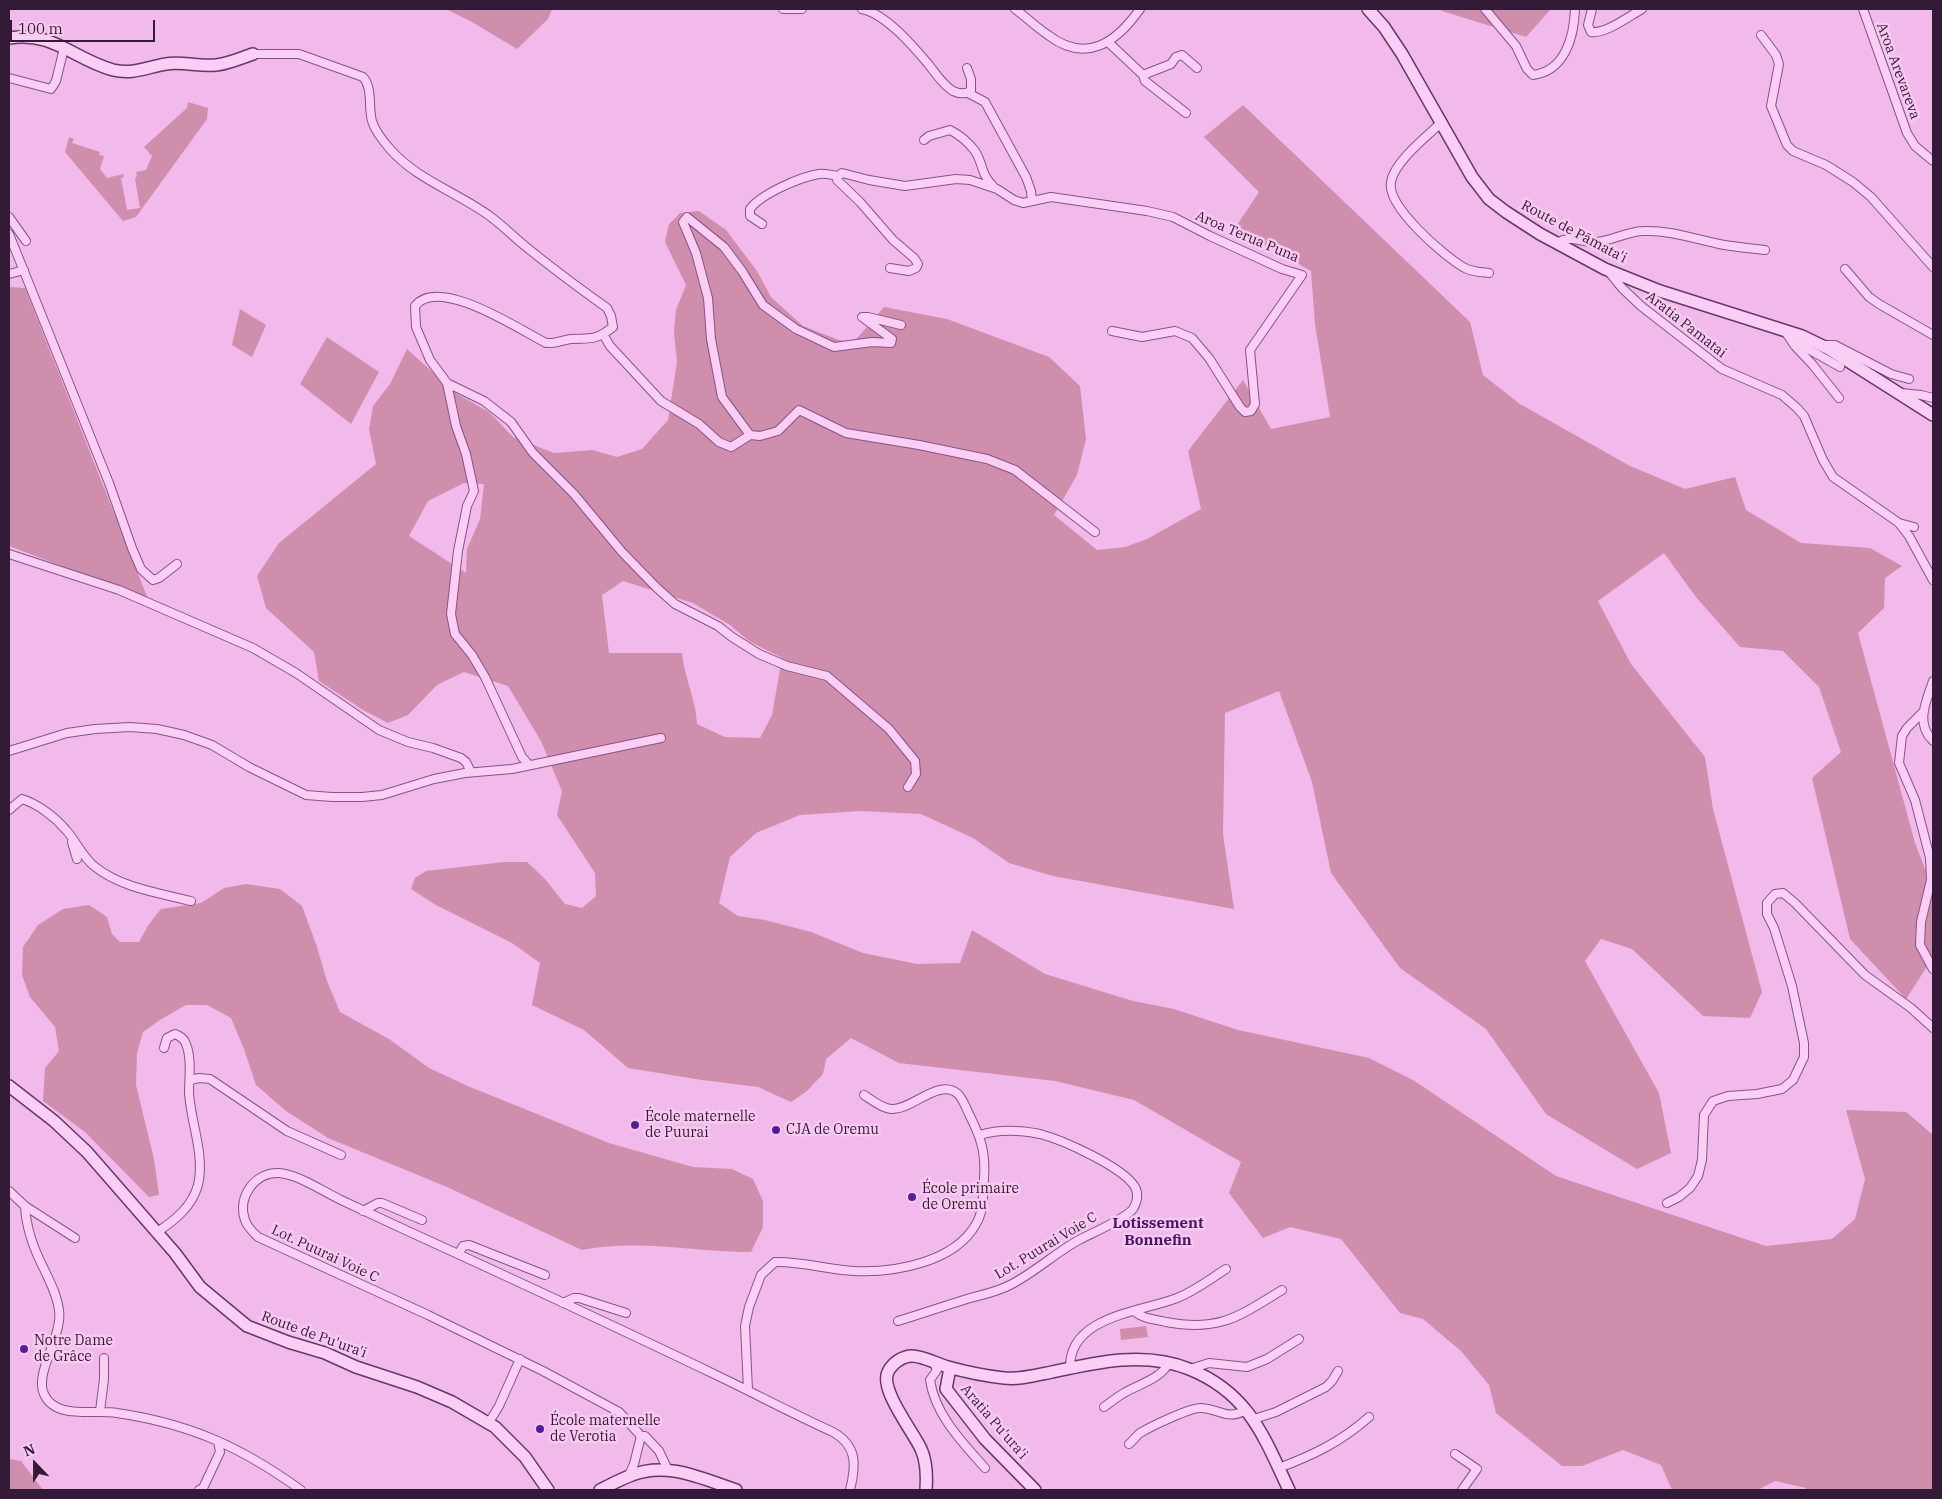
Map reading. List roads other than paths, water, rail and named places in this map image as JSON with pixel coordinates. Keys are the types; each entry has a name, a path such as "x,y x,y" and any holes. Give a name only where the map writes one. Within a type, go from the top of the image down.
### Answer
{"main road":[{"name":"Route de Pāmata'i","path":"1368,9 1393,39 1472,177 1490,199 1520,222 1608,270 1660,291 1822,345 1933,415"},
{"path":"9,38 27,37 44,39 88,62 112,70 135,72 165,64 180,63 215,66 253,54"},
{"name":"Route de Pu'ura'i","path":"9,1086 54,1121 87,1152 175,1252 200,1287 247,1326 288,1342 325,1353 356,1367 417,1387 452,1402 495,1427 525,1457 548,1490"},
{"path":"926,1490 925,1460 921,1448 896,1405 887,1383 886,1373 892,1365 905,1357 914,1356 950,1368 1006,1378 1031,1376 1119,1359 1170,1362 1206,1376 1234,1397 1250,1414 1266,1440 1290,1490"},
{"name":"Aratia Pu'ura'i","path":"950,1368 946,1389 985,1439 1035,1490"},
{"path":"600,1490 628,1477 657,1470 668,1470 682,1472 736,1490"}],"street":[{"path":"784,9 802,9"},
{"path":"862,9 870,10 906,39 948,87 955,92 968,93 985,102 1026,177 1032,201"},
{"path":"1015,9 1048,36 1071,48 1091,49 1108,42 1124,29 1140,9"},
{"path":"1485,9 1516,46 1527,69 1533,75 1542,74 1554,68 1564,55 1573,32 1575,9"},
{"path":"1592,9 1588,25 1591,32 1596,33 1606,30 1642,9"},
{"name":"Aroa Arevareva","path":"1863,9 1907,133 1916,146 1933,161"},
{"path":"1761,35 1776,55 1779,64 1771,106 1787,144 1793,150 1833,170 1871,197 1933,267"},
{"path":"1108,42 1144,75 1145,81 1186,113"},
{"path":"9,78 51,89 56,81 64,48"},
{"path":"253,54 299,54 363,77 368,86 372,121 392,151 418,173 491,217 563,276 607,308 611,316 612,327 603,334 586,340 572,339 552,344 546,343 463,300 433,296 423,299 415,306 416,327 430,360 447,383 456,426 466,454 474,491 467,506 461,529 451,614 455,634 478,664 522,758 529,765"},
{"path":"1144,75 1170,64 1176,57 1182,55 1198,68"},
{"path":"967,68 971,79 971,91 968,93"},
{"path":"1442,122 1402,162 1394,174 1390,185 1391,191 1416,229 1435,246 1463,268 1474,272 1488,273"},
{"name":"Aroa Terua Puna","path":"924,140 929,136 950,130 958,134 975,152 984,175 996,189"},
{"name":"Aroa Terua Puna","path":"762,224 750,216 750,209 755,202 793,182 820,173 838,176 842,173 868,180 905,186 956,179 970,180 996,189 1014,200 1023,202 1051,197 1147,211 1173,217 1210,236 1302,276 1250,350 1255,404 1251,411 1245,412 1240,407 1209,358 1192,338 1175,331 1142,337 1112,331"},
{"path":"838,176 837,180 918,264 916,268 909,271 890,268"},
{"path":"9,217 26,241"},
{"path":"750,435 722,397 710,339 708,298 696,253 683,222 687,217 724,247 742,270 763,306 796,329 834,348 872,342 891,343 892,339 862,317 901,325"},
{"path":"1556,243 1569,238 1581,242 1597,242 1637,232 1649,231 1765,250"},
{"path":"9,234 109,483 141,569 153,580 159,578 177,564"},
{"path":"1845,269 1869,296 1879,304 1933,335"},
{"path":"9,274 24,270"},
{"name":"Aratia Pamatai","path":"1608,270 1622,288 1641,306 1722,369 1782,395 1797,408 1804,416 1823,460 1833,477 1899,523 1933,580"},
{"path":"1785,332 1794,341 1840,367"},
{"path":"1785,332 1839,398"},
{"path":"603,334 610,346 661,401 699,424 719,442 731,447 750,435 760,436 778,431 800,410 846,434 919,444 987,459 1015,470 1095,532"},
{"path":"1822,345 1835,345 1891,374 1909,379"},
{"path":"447,383 484,401 511,422 533,453 574,494 622,552 675,604 718,626 759,654 787,666 826,676 889,729 915,761 916,774 908,787"},
{"path":"1895,392 1933,398"},
{"path":"1899,523 1914,527"},
{"path":"9,554 119,590 254,648 296,673 367,723 397,738 461,758 466,762 471,772"},
{"path":"1933,681 1922,723 1926,733 1933,741"},
{"path":"1924,711 1907,728 1902,736 1899,763 1915,800 1930,858 1930,880 1921,922 1920,945 1933,969"},
{"path":"9,751 67,733 130,727 156,729 184,735 212,745 249,767 306,795 332,797 382,795 434,779 471,772 512,769 554,762 661,738"},
{"path":"9,810 22,799 33,802 66,829 85,858 94,867 112,879 192,901"},
{"path":"66,829 77,859"},
{"path":"1667,1203 1679,1197 1690,1188 1698,1176 1702,1160 1704,1115 1713,1101 1728,1096 1757,1094 1782,1089 1793,1080 1804,1057 1804,1043 1792,986 1774,928 1767,914 1767,903 1775,894 1783,893 1795,903 1865,975 1911,1008 1933,1028"},
{"path":"156,1232 182,1213 193,1198 198,1183 200,1154 189,1094 190,1080 186,1044 181,1036 175,1034 170,1036 165,1042 164,1048"},
{"path":"190,1080 199,1078 210,1079 287,1131 341,1155"},
{"path":"748,1390 745,1326 755,1288 768,1268 775,1262 855,1271 888,1269 921,1263 941,1255 956,1246 977,1223 981,1211 985,1162 984,1151 980,1135 958,1094 944,1089 891,1109 880,1105 864,1095"},
{"name":"Lot. Puurai Voie C","path":"898,1321 1012,1284 1067,1247 1128,1214 1135,1205 1137,1194 1136,1189 1131,1183 1099,1160 1076,1147 1052,1138 1027,1132 1000,1131 980,1135"},
{"name":"Lot. Puurai Voie C","path":"668,1470 654,1444 645,1436 640,1436 619,1412 520,1359 267,1242 253,1232 246,1224 242,1213 244,1195 256,1180 271,1173 307,1183 363,1211 459,1253 748,1390 840,1436 854,1455 855,1466 850,1490"},
{"path":"9,1191 25,1206 75,1238"},
{"path":"363,1211 378,1203 422,1220"},
{"path":"25,1206 26,1223 53,1286 60,1312 56,1338 44,1370 42,1381 44,1394 52,1405 62,1410 100,1411 182,1426 248,1455 301,1490"},
{"path":"459,1253 463,1246 469,1245 545,1275"},
{"path":"1070,1368 1071,1357 1083,1336 1108,1319 1178,1298 1226,1269"},
{"path":"1134,1311 1141,1317 1181,1325 1214,1325 1235,1317 1282,1290"},
{"path":"563,1303 579,1298 626,1313"},
{"path":"1190,1369 1210,1363 1247,1366 1267,1359 1299,1338"},
{"path":"100,1411 104,1379 104,1358"},
{"path":"488,1424 499,1406 520,1359"},
{"path":"1104,1406 1126,1392 1147,1383 1160,1374 1170,1362"},
{"path":"934,1363 937,1370 930,1380 932,1392 944,1416 963,1444 985,1468"},
{"path":"1129,1444 1140,1434 1164,1421 1200,1408 1231,1415 1276,1412 1326,1388 1338,1371"},
{"path":"1279,1468 1306,1458 1350,1434 1369,1417"},
{"path":"628,1477 634,1464 640,1436"},
{"path":"196,1490 203,1488 220,1452 218,1441"},
{"path":"1455,1454 1477,1469 1462,1490"}],"place":[{"name":"École maternelle de Puurai","path":"635,1125"},
{"name":"CJA de Oremu","path":"776,1130"},
{"name":"École primaire de Oremu","path":"912,1197"},
{"name":"Notre Dame de Grâce","path":"24,1349"},
{"name":"École maternelle de Verotia","path":"540,1429"}],"district":[{"name":"Lotissement Bonnefin","path":"1158,1232"}]}
